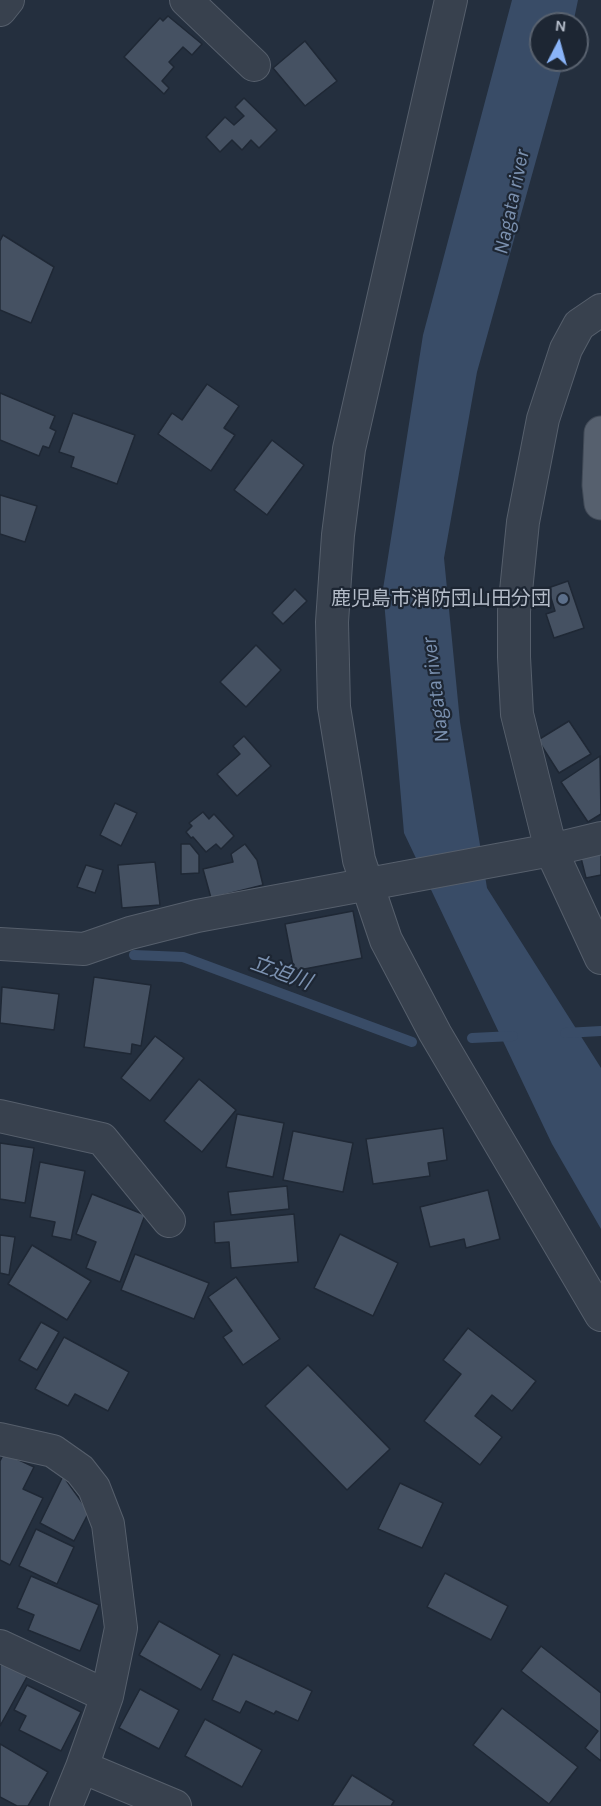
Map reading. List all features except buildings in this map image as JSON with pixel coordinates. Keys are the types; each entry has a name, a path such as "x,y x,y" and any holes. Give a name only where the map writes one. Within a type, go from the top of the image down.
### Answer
{"main road":[{"path":"601,434 598,485 601,503"}],"street":[{"path":"0,10 8,0"},
{"path":"186,0 254,65"},
{"path":"451,0 349,449 338,535 332,622 334,707 359,860 386,940 435,1033 601,1315"},
{"path":"601,310 579,325 566,349 543,419 523,522 514,611 517,714 551,850 601,958"},
{"path":"0,944 84,950 130,933 197,916 551,850 601,838"},
{"path":"0,1116 102,1139 170,1221"},
{"path":"0,1439 53,1451 80,1470 94,1488 108,1524 121,1628 107,1696 66,1806"},
{"path":"0,1646 107,1696"},
{"path":"82,1767 175,1806"}],"water":[{"name":"Nagata river","path":"512,0 578,0 576,12 529,12 529,72 561,72 477,372 444,558 460,722 487,888 601,1068 601,1229 552,1144 404,833 383,589 423,335"}],"waterway":[{"name":"立迫川","path":"134,955 183,957 412,1042"},
{"path":"565,1033 601,1031"},
{"name":"立迫川","path":"472,1038 513,1036"}],"place":[{"name":"鹿児島市消防団山田分団","path":"563,599"}]}
